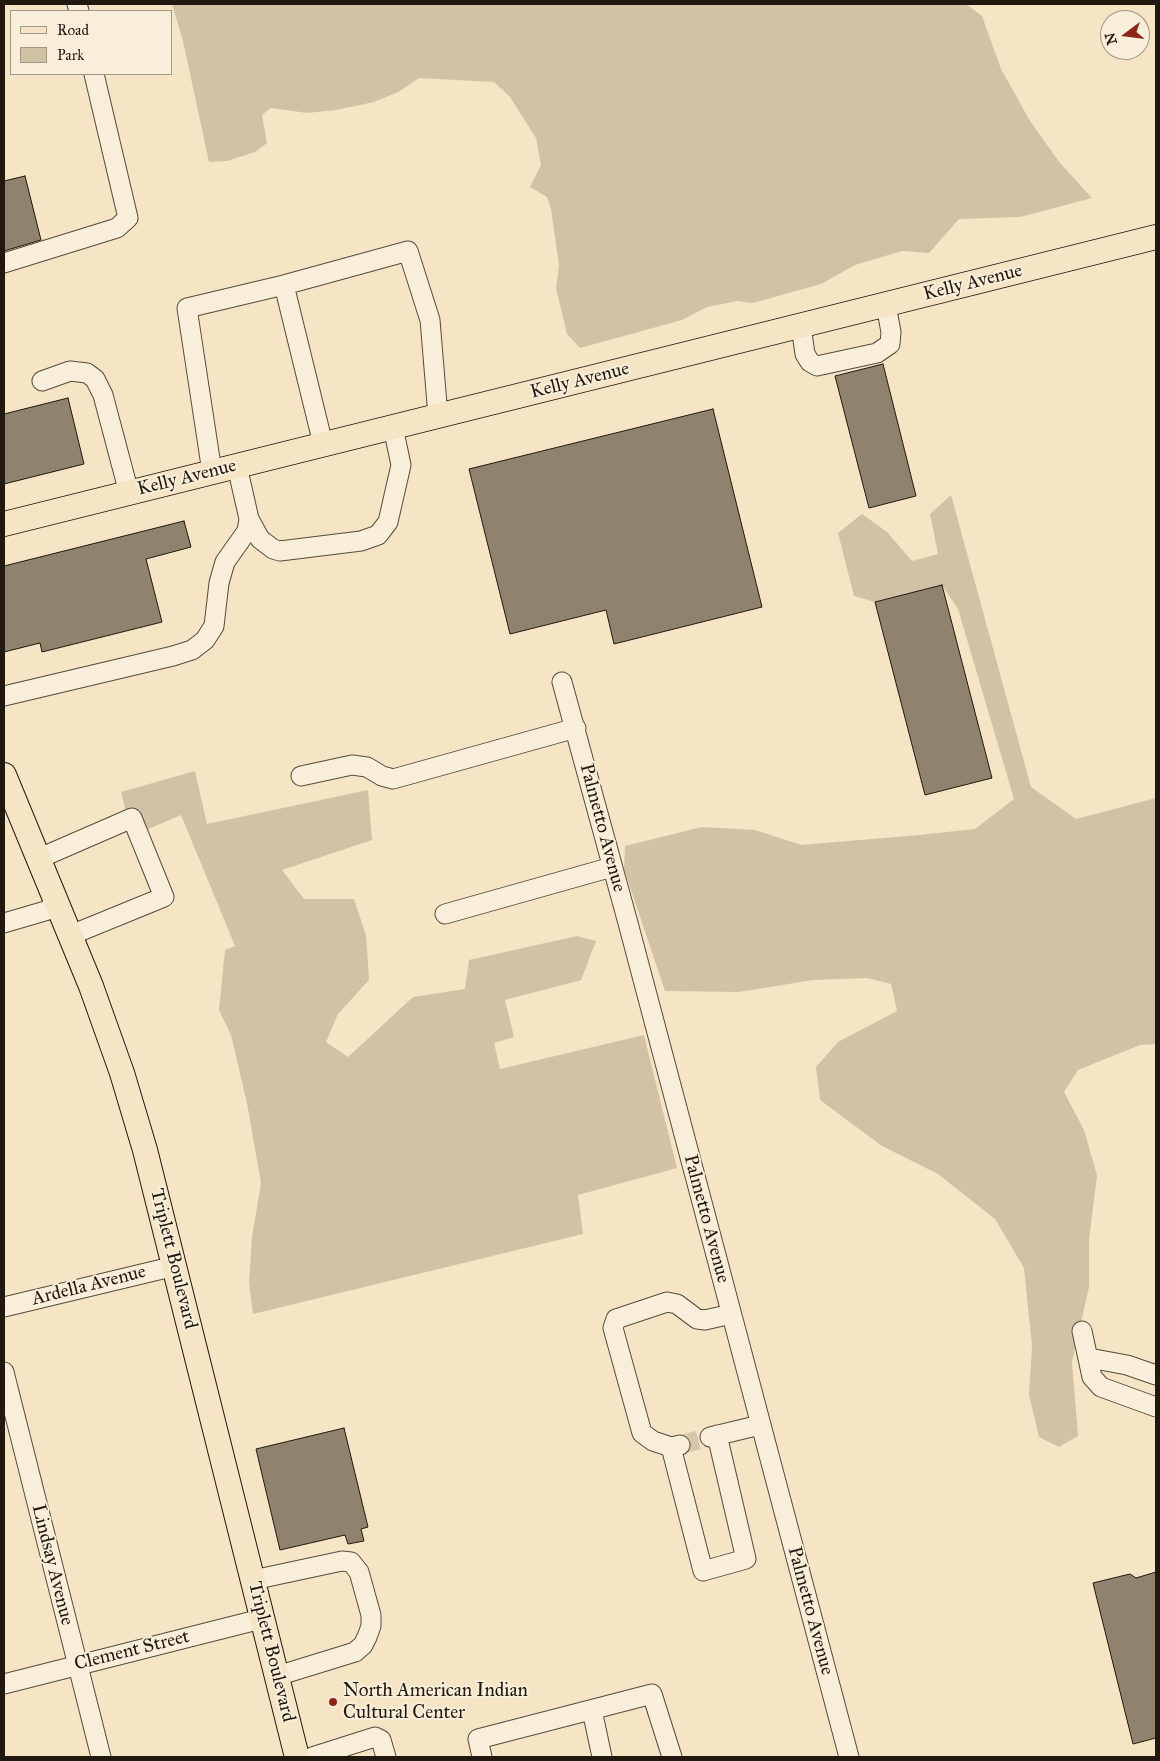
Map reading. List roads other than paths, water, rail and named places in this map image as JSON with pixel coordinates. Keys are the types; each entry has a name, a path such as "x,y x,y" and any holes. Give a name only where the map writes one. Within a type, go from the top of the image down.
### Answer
{"main road":[{"name":"Kelly Avenue","path":"4,524 1156,238"},
{"name":"Triplett Boulevard","path":"4,775 59,904 122,1073 145,1150 297,1757"}],"street":[{"path":"4,263 117,228 128,218 94,75"},
{"path":"212,472 187,308 284,285 408,250 430,320 438,416"},
{"path":"284,285 323,444"},
{"path":"801,326 805,354 810,362 816,366 878,352 890,344 891,332 886,305"},
{"path":"42,381 70,371 87,373 95,378 103,395 129,493"},
{"path":"248,519 260,539 280,551 361,541 378,534 388,522 401,465 393,427"},
{"path":"4,696 192,650 205,640 214,626 219,583 225,562 247,531 248,519 238,466"},
{"name":"Palmetto Avenue","path":"562,682 576,728 848,1757"},
{"path":"301,776 352,765 367,766 382,776 393,778 576,728"},
{"path":"40,858 132,818 164,896 71,936"},
{"path":"445,914 612,867"},
{"path":"4,923 46,912 59,904"},
{"name":"Ardella Avenue","path":"4,1307 175,1266"},
{"path":"730,1314 705,1320 697,1319 677,1304 667,1302 616,1319 613,1328 642,1433 653,1441 675,1446 703,1570 746,1559 714,1436 760,1425"},
{"path":"1082,1331 1092,1377 1101,1386 1156,1406"},
{"path":"1088,1358 1127,1365 1156,1376"},
{"name":"Lindsay Avenue","path":"4,1372 101,1757"},
{"path":"253,1580 342,1560 351,1562 359,1572 371,1615 371,1626 367,1637 363,1645 355,1652 277,1676"},
{"name":"Clement Street","path":"4,1684 261,1619"},
{"path":"482,1757 478,1739 652,1694 672,1757"},
{"path":"592,1710 602,1757"},
{"path":"312,1757 375,1737 381,1740 386,1757"}],"tunnel":[{"path":"680,1445 710,1437"}],"place":[{"name":"North American Indian Cultural Center","path":"333,1702"}]}
